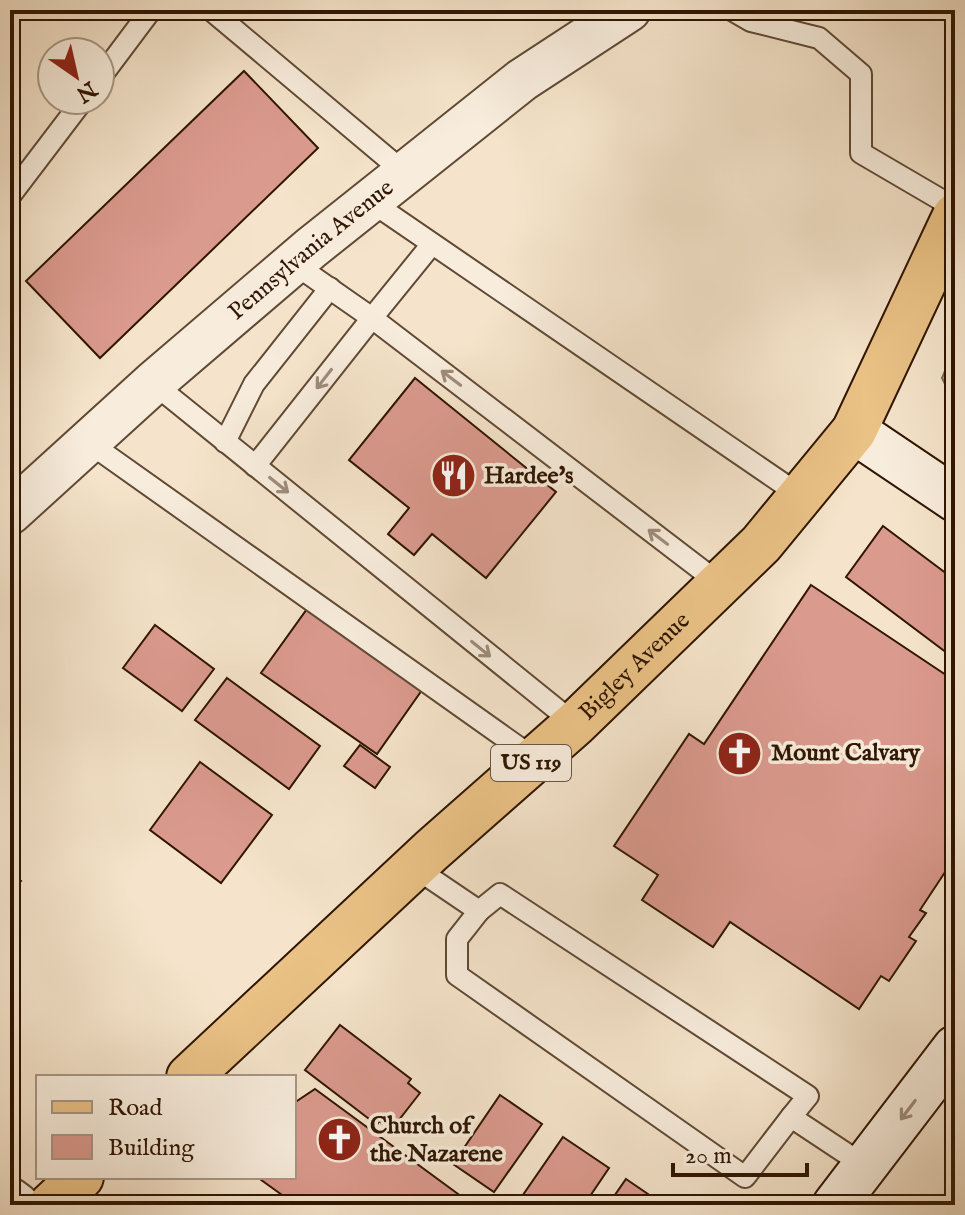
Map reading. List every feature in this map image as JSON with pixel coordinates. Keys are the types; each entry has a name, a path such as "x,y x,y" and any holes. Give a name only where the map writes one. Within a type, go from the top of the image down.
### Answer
{"main road":[{"name":"Bigley Avenue","path":"191,1075 414,867 575,724 761,544 854,431 955,216"},
{"path":"51,1205 79,1179"}],"street":[{"name":"Pennsylvania Avenue","path":"10,513 153,383 293,263 522,80 629,10"},
{"path":"854,431 955,499"},
{"path":"835,1205 955,1048"},
{"path":"10,1199 18,1205"}],"lane":[{"path":"116,57 151,10"},
{"path":"211,10 405,173"},
{"path":"732,10 751,21 819,38 861,74 861,153 955,208"},
{"path":"10,196 71,116"},
{"path":"370,201 801,496"},
{"path":"255,466 432,244"},
{"path":"293,263 372,318 720,584"},
{"path":"225,442 254,384 330,288"},
{"path":"153,383 575,724"},
{"path":"88,442 535,759"},
{"path":"414,867 479,911"},
{"path":"500,894 808,1096 791,1117 745,1177 457,975 457,939 479,911 500,894"},
{"path":"791,1117 865,1166"}],"green space":[{"path":"955,348 955,404 942,378"}],"building":[{"path":"244,71 318,148 100,358 26,281"},
{"name":"Hardee's","path":"415,378 556,492 486,578 432,534 414,555 388,534 409,508 349,460"},
{"path":"883,526 955,580 955,659 846,577"},
{"path":"811,585 955,681 955,857 920,910 926,913 909,937 916,941 889,981 881,976 859,1009 730,922 713,947 642,900 658,875 614,846 689,734 704,744"},
{"path":"307,609 422,690 377,754 261,673"},
{"path":"155,625 214,669 182,711 123,668"},
{"path":"227,678 320,746 289,789 195,720"},
{"path":"360,745 390,767 375,788 344,766"},
{"path":"200,762 272,815 221,883 150,830"},
{"path":"10,873 21,881 10,896"},
{"path":"340,1025 411,1079 408,1083 420,1093 391,1130 379,1121 377,1125 305,1070"},
{"name":"Church of the Nazarene","path":"315,1089 473,1205 296,1205 260,1179 296,1179 296,1102"},
{"path":"500,1095 542,1124 494,1192 453,1164"},
{"path":"563,1137 609,1168 584,1205 516,1205"},
{"path":"626,1179 664,1205 608,1205"}],"place":[{"name":"Hardee's","path":"453,476"},
{"name":"Mount Calvary","path":"740,753"},
{"name":"Church of the Nazarene","path":"339,1140"}]}
